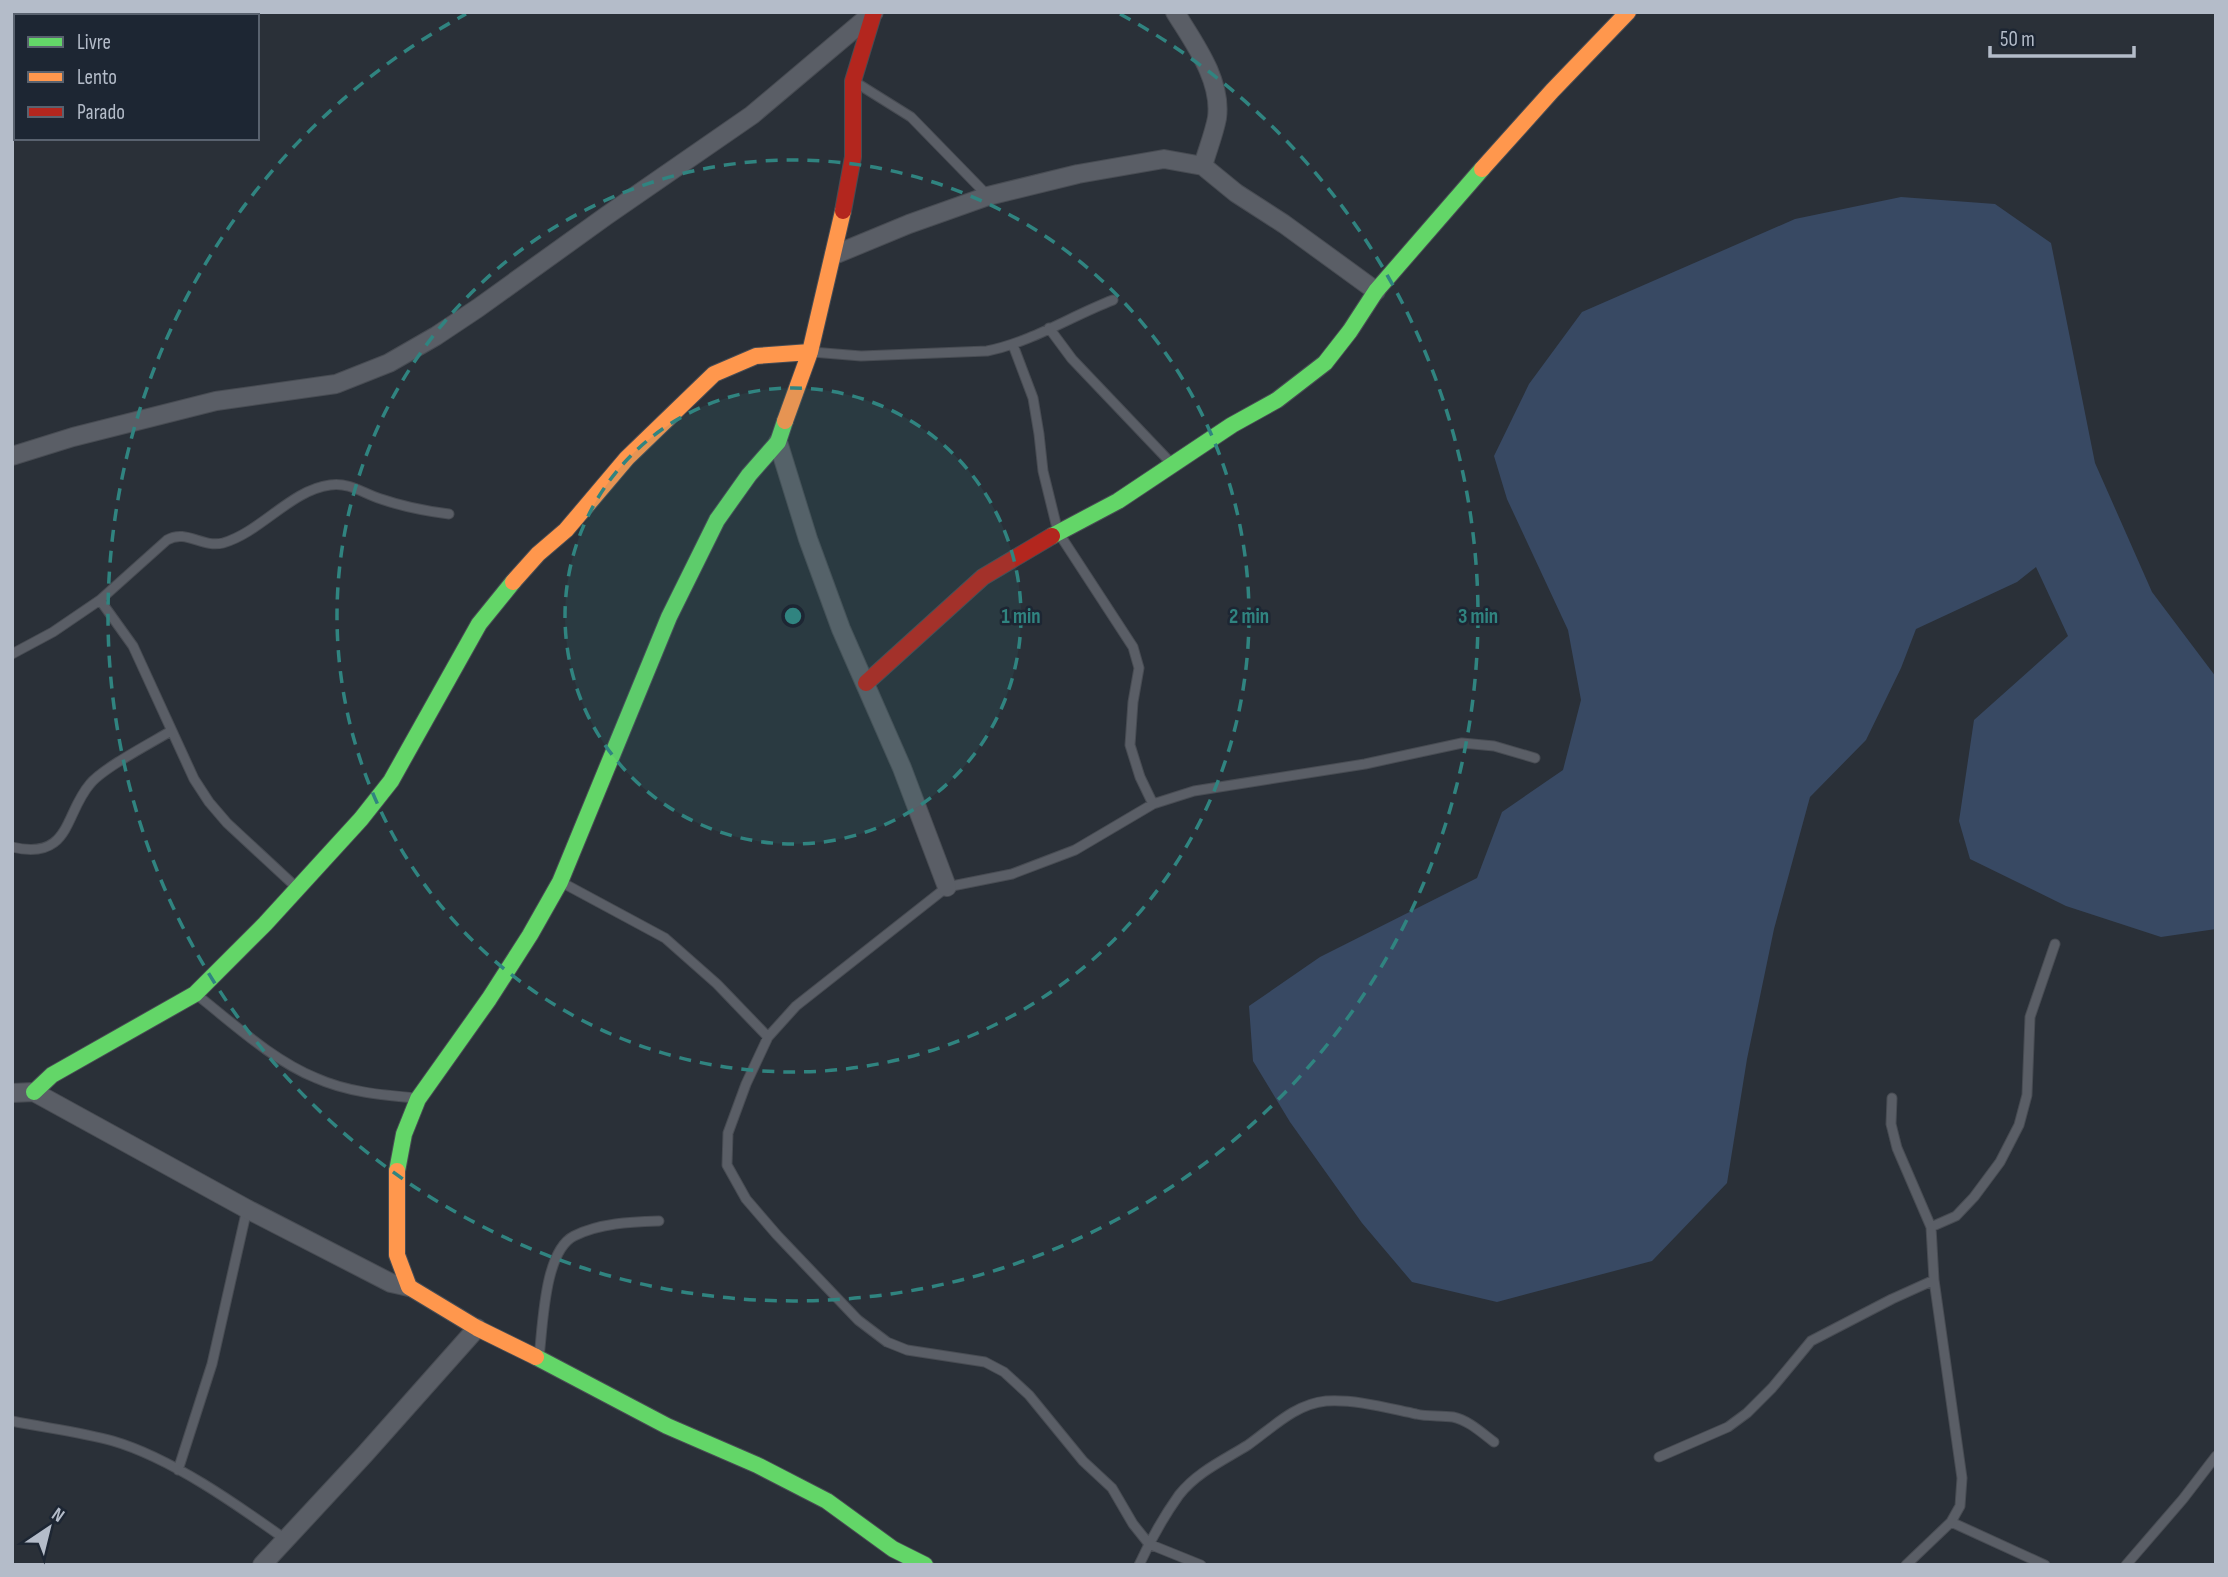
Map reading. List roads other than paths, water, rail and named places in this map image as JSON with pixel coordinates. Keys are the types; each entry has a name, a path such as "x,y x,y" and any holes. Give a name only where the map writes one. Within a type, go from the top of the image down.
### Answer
{"street":[{"path":"409,1287 397,1255 397,1167 404,1134 418,1099 489,999 560,882 669,617 711,532 749,475 778,442 810,352 834,255 853,158 853,81 874,12"},
{"path":"12,456 73,437 216,401 337,384 389,363 478,308 752,115 874,12"},
{"path":"1175,12 1201,55 1211,79 1218,109 1203,166"},
{"path":"866,683 983,577 1058,532 1118,502 1232,425 1277,400 1325,363 1376,291 1454,199 1628,12"},
{"path":"834,255 909,224 988,197 1078,174 1164,159 1203,166 1236,193 1284,224 1376,291"},
{"path":"34,1092 52,1075 195,994 265,924 361,819 391,781 495,602 538,554 566,530 627,458 714,374 756,356 810,352"},
{"path":"778,442 817,565 841,629 866,683 947,887"},
{"path":"12,1094 34,1092 247,1209 391,1283 409,1287 477,1328 667,1426 757,1465 827,1501 892,1553 925,1565"},
{"path":"262,1565 477,1328"}],"lane":[{"path":"853,81 911,117 988,197"},
{"path":"810,352 861,356 987,351 1013,345 1080,312 1113,300"},
{"path":"1049,328 1072,359 1174,466"},
{"path":"1013,345 1033,398 1040,434 1042,471 1058,532 1133,647 1139,668 1130,745 1140,777 1153,804"},
{"path":"12,654 53,632 100,600 166,540 175,536 186,536 202,543 220,544 241,536 295,499 329,485 347,485 417,510 449,514"},
{"path":"100,600 133,646 194,779 209,802 227,823 297,888"},
{"path":"12,847 24,850 40,848 57,841 70,824 90,783 171,731"},
{"path":"1201,1565 1149,1544 1133,1524 1112,1488 1083,1461 1029,1395 1004,1372 985,1362 906,1350 887,1342 858,1320 777,1235 747,1199 727,1165 728,1133 750,1074 768,1037 796,1006 947,887 1012,874 1075,850 1153,804 1194,791 1365,764 1462,743 1494,746 1535,758"},
{"path":"560,882 665,938 717,984 768,1037"},
{"path":"1931,1227 1956,1216 1974,1197 2000,1161 2018,1125 2027,1095 2030,1017 2055,944"},
{"path":"195,994 276,1055 317,1079 371,1094 418,1099"},
{"path":"1892,1098 1891,1124 1897,1148 1931,1227 1934,1280 1962,1478 1960,1506 1951,1522 1906,1565"},
{"path":"178,1470 212,1364 247,1209"},
{"path":"539,1359 552,1264 561,1248 573,1236 614,1224 659,1221"},
{"path":"1659,1457 1728,1427 1747,1413 1811,1341 1900,1294 1934,1280"},
{"path":"1139,1565 1179,1495 1193,1480 1287,1416 1308,1405 1327,1401 1363,1404 1424,1416 1454,1418 1471,1425 1494,1442"},
{"path":"12,1421 115,1442 178,1470 231,1501 285,1539"},
{"path":"2126,1565 2216,1456"},
{"path":"1951,1522 2045,1565"}],"water":[{"path":"1901,197 1995,204 2051,243 2095,463 2152,592 2216,677 2216,929 2161,937 2066,906 1970,859 1959,821 1974,720 2068,636 2036,567 2017,582 1916,629 1901,668 1866,740 1810,797 1774,929 1747,1059 1727,1183 1652,1261 1497,1302 1412,1282 1362,1223 1290,1122 1253,1061 1249,1006 1320,957 1477,878 1502,812 1563,770 1581,700 1568,630 1507,499 1494,456 1529,384 1582,312 1795,219"}]}
